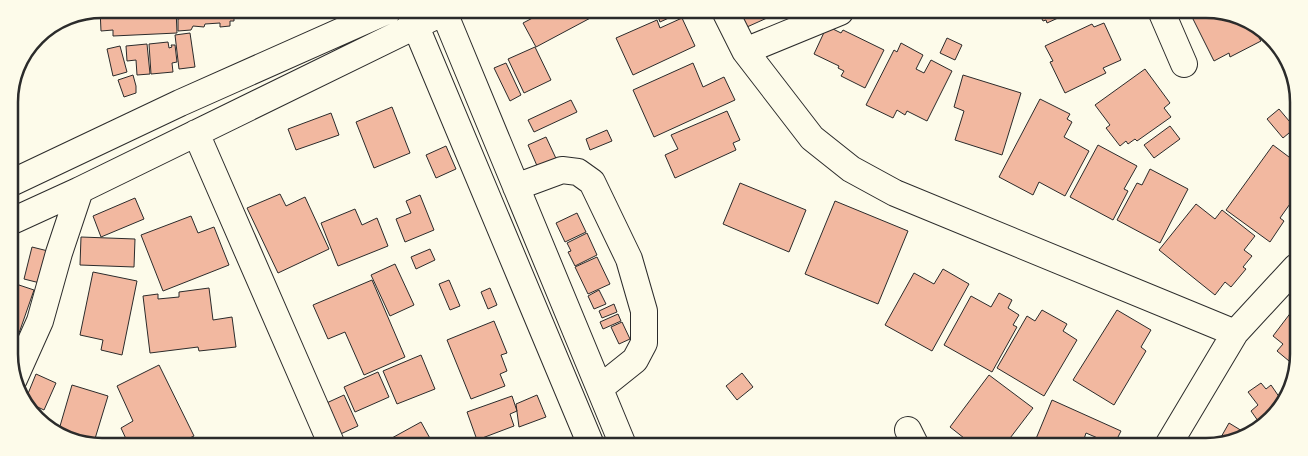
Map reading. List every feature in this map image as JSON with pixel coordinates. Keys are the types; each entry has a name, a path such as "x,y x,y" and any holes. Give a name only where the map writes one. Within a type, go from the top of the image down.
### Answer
{"street":[{"path":"18,180 180,104 371,18"},
{"path":"18,218 196,133 412,18 588,438"},
{"path":"448,18 620,438"},
{"path":"728,18 745,51 812,138 851,169 895,193 1235,333"},
{"path":"745,51 825,18"},
{"path":"1164,18 1184,64"},
{"path":"196,133 329,438"},
{"path":"516,187 562,170 578,172 592,182 629,259 644,311 644,343 635,360 600,388"},
{"path":"19,368 40,321 59,253 80,190"},
{"path":"1172,438 1235,333 1290,273"}],"building":[{"path":"100,18 176,18 177,33 113,36 113,30 101,31"},
{"path":"234,18 234,21 230,21 230,26 220,27 220,23 205,24 204,27 193,26 191,30 178,31 178,19"},
{"path":"533,18 590,18 536,47 523,23"},
{"path":"659,18 669,18 660,22"},
{"path":"682,18 695,46 633,75 616,38 657,20 660,28"},
{"path":"743,18 767,18 747,27"},
{"path":"1042,18 1058,18 1047,23 1046,20 1043,21"},
{"path":"1192,18 1217,18 1233,22 1244,26 1261,37 1259,38 1261,41 1230,57 1229,53 1214,61"},
{"path":"1104,23 1121,60 1103,68 1106,73 1065,93 1050,62 1053,61 1045,46 1092,24 1094,27"},
{"path":"827,26 841,33 843,30 884,50 865,88 841,76 844,71 838,68 839,66 814,54"},
{"path":"190,33 195,67 179,69 175,35"},
{"path":"947,38 962,45 955,60 940,53"},
{"path":"168,42 169,48 172,47 171,45 175,45 177,62 172,63 173,72 151,74 149,44"},
{"path":"901,43 923,55 916,69 924,73 931,60 952,71 927,121 907,111 905,115 897,110 893,118 866,105 894,50 897,52"},
{"path":"147,44 150,74 137,75 136,60 127,61 126,46"},
{"path":"120,46 127,72 113,76 107,49"},
{"path":"535,47 551,80 524,93 508,59"},
{"path":"506,63 521,95 510,101 494,68"},
{"path":"693,63 703,87 724,77 735,100 654,137 633,90"},
{"path":"1145,69 1170,103 1164,108 1171,117 1137,141 1135,139 1128,144 1126,141 1120,146 1106,128 1110,125 1095,105"},
{"path":"133,75 136,93 124,97 118,80"},
{"path":"963,75 1021,93 1002,155 955,140 964,111 954,107"},
{"path":"1040,99 1070,114 1067,119 1072,122 1064,137 1089,151 1065,196 1039,182 1033,195 999,177"},
{"path":"571,100 577,112 534,132 528,120"},
{"path":"392,107 410,153 374,168 356,122"},
{"path":"1279,109 1290,122 1290,132 1283,138 1267,119"},
{"path":"727,111 740,140 733,143 736,150 675,178 665,155 678,149 671,135"},
{"path":"331,113 339,135 296,150 288,129"},
{"path":"1170,126 1180,139 1154,158 1144,145"},
{"path":"607,130 612,141 590,150 586,139"},
{"path":"546,137 560,167 541,175 528,145"},
{"path":"1098,145 1137,166 1124,189 1128,191 1113,220 1070,197"},
{"path":"1273,145 1290,158 1290,204 1280,218 1284,221 1270,242 1226,210"},
{"path":"446,146 456,169 436,178 426,155"},
{"path":"1150,169 1188,189 1160,243 1117,220 1137,183 1142,185"},
{"path":"740,183 806,210 789,252 723,224"},
{"path":"280,194 286,206 305,197 329,249 278,273 247,208"},
{"path":"420,195 434,230 405,242 396,219 411,213 406,201"},
{"path":"135,198 144,219 101,237 93,216"},
{"path":"835,201 908,231 878,304 805,274"},
{"path":"1196,204 1215,219 1222,210 1255,236 1244,250 1252,256 1243,267 1246,269 1231,287 1225,282 1215,295 1159,250"},
{"path":"355,209 362,225 377,218 388,246 338,266 321,223"},
{"path":"577,213 586,232 565,242 556,223"},
{"path":"191,216 198,233 214,227 229,265 163,291 141,235"},
{"path":"587,233 597,255 575,266 568,252 571,251 567,243"},
{"path":"81,237 135,239 134,267 80,265"},
{"path":"32,247 48,251 40,283 24,279"},
{"path":"430,249 435,260 416,269 411,257"},
{"path":"597,257 610,284 588,294 575,267"},
{"path":"395,264 414,305 390,316 371,275"},
{"path":"943,269 969,284 932,351 885,325 914,273 934,284"},
{"path":"93,272 137,281 122,355 101,350 103,340 80,335"},
{"path":"372,280 405,357 364,375 345,332 328,339 313,305"},
{"path":"449,280 460,306 450,310 439,284"},
{"path":"18,285 34,290 18,336"},
{"path":"209,288 213,320 232,317 236,347 199,351 198,347 150,353 143,296 158,294 158,299 179,297 179,292"},
{"path":"490,288 497,305 488,309 481,292"},
{"path":"599,290 606,304 594,309 588,296"},
{"path":"999,293 1012,300 1008,308 1019,315 1013,325 1017,327 992,372 944,345 971,296 991,307"},
{"path":"614,304 617,312 602,318 599,311"},
{"path":"1042,310 1067,324 1063,331 1077,340 1044,396 997,368 1027,316 1035,321"},
{"path":"1117,310 1151,330 1141,347 1146,351 1114,405 1073,380"},
{"path":"618,314 621,321 603,329 600,322"},
{"path":"1290,314 1290,362 1277,351 1283,344 1273,336"},
{"path":"494,321 507,353 501,355 507,371 500,374 505,386 471,399 447,340"},
{"path":"622,322 630,339 619,344 611,327"},
{"path":"421,355 435,389 397,404 383,371"},
{"path":"159,365 194,436 190,438 126,438 121,428 133,421 117,386"},
{"path":"378,372 389,397 355,412 344,387"},
{"path":"742,373 753,387 737,400 726,386"},
{"path":"36,374 56,383 44,410 35,406 28,394"},
{"path":"989,375 1033,408 1010,438 964,438 950,427"},
{"path":"1261,383 1266,389 1271,385 1279,396 1273,406 1258,421 1251,411 1258,405 1248,392"},
{"path":"72,385 108,396 95,438 75,434 60,427"},
{"path":"344,395 358,426 334,437 320,406"},
{"path":"537,395 546,417 519,427 516,404"},
{"path":"512,396 517,411 510,414 514,426 482,438 476,438 467,412"},
{"path":"1052,400 1121,431 1118,438 1098,438 1086,433 1084,438 1036,438"},
{"path":"421,422 430,438 392,438"},
{"path":"1229,423 1241,431 1228,436 1221,437"}]}
